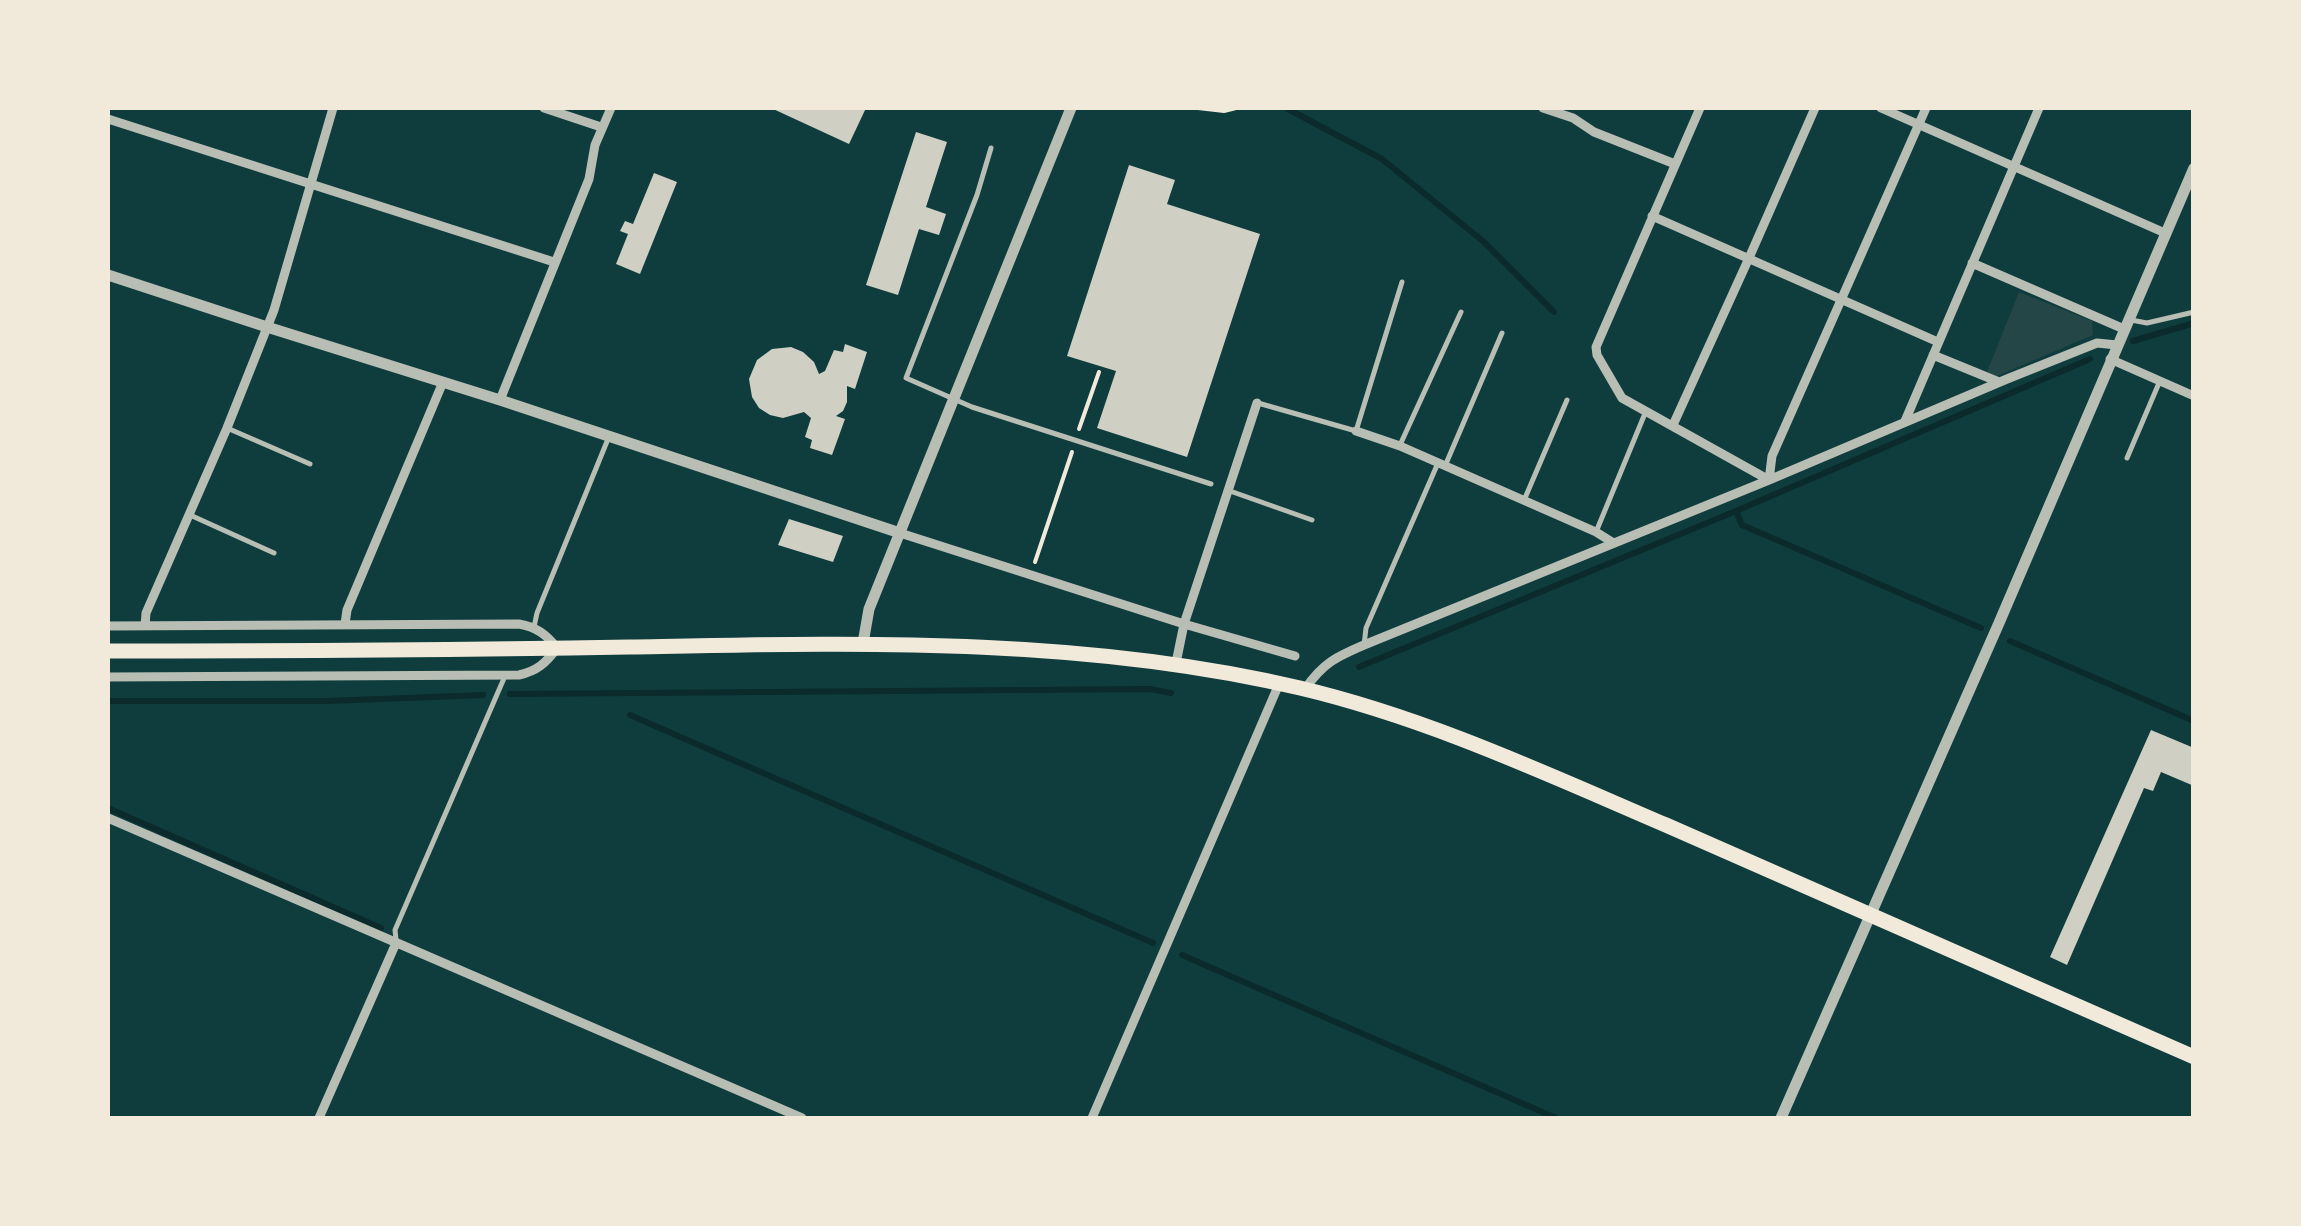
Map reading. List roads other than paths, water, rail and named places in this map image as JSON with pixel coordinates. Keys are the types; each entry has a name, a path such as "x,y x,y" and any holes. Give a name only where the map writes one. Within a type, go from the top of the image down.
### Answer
{"highway":[{"path":"108,651 863,644 1067,652 1176,664 1305,689 1396,715 1504,756 2194,1058"}],"street":[{"path":"145,626 146,612 267,328 333,108"},
{"path":"544,108 601,127"},
{"path":"500,400 589,179 595,145 611,108"},
{"path":"863,644 869,609 1071,108"},
{"path":"1544,108 1675,164"},
{"path":"1700,108 1596,347 1596,355 1622,398 1769,480"},
{"path":"1673,425 1815,108"},
{"path":"1880,108 2165,233"},
{"path":"1769,480 1772,456 1926,108"},
{"path":"1905,421 2038,108"},
{"path":"108,120 554,262"},
{"path":"1782,1118 2194,168"},
{"path":"1652,216 1938,342"},
{"path":"1972,263 2126,324"},
{"path":"108,275 1030,576 1295,656"},
{"path":"1305,689 1328,662 1364,645 2097,343 2117,345"},
{"path":"1932,356 2000,382"},
{"path":"2110,359 2194,396"},
{"path":"345,624 347,610 443,382"},
{"path":"1176,664 1184,624 1258,403"},
{"path":"1356,431 1400,446 1612,542"},
{"path":"108,626 519,624 534,627 557,648 546,663 519,676 108,677"},
{"path":"1092,1118 1279,684"},
{"path":"108,818 802,1118"},
{"path":"319,1118 396,943"}],"lane":[{"path":"991,148 906,378 972,407 1211,484"},
{"path":"1258,403 1356,431 1402,282"},
{"path":"1400,446 1461,312"},
{"path":"2126,324 2194,312"},
{"path":"1364,645 1366,628 1502,333"},
{"path":"2128,458 2160,381"},
{"path":"1524,500 1567,400"},
{"path":"1596,532 1646,412"},
{"path":"227,428 310,464"},
{"path":"534,627 609,436"},
{"path":"1228,490 1312,520"},
{"path":"188,514 274,553"},
{"path":"396,943 396,930 506,676"}],"waterway":[{"path":"1286,108 1382,159 1484,242 1554,312"},
{"path":"2133,341 2194,323"},
{"path":"1359,667 2090,359"},
{"path":"1736,511 1742,525 1981,628"},
{"path":"2010,641 2194,721"},
{"path":"510,694 1150,689 1171,693"},
{"path":"108,701 328,701 483,695"},
{"path":"630,715 1153,943"},
{"path":"108,808 381,928"},
{"path":"1182,955 1556,1118"}]}
